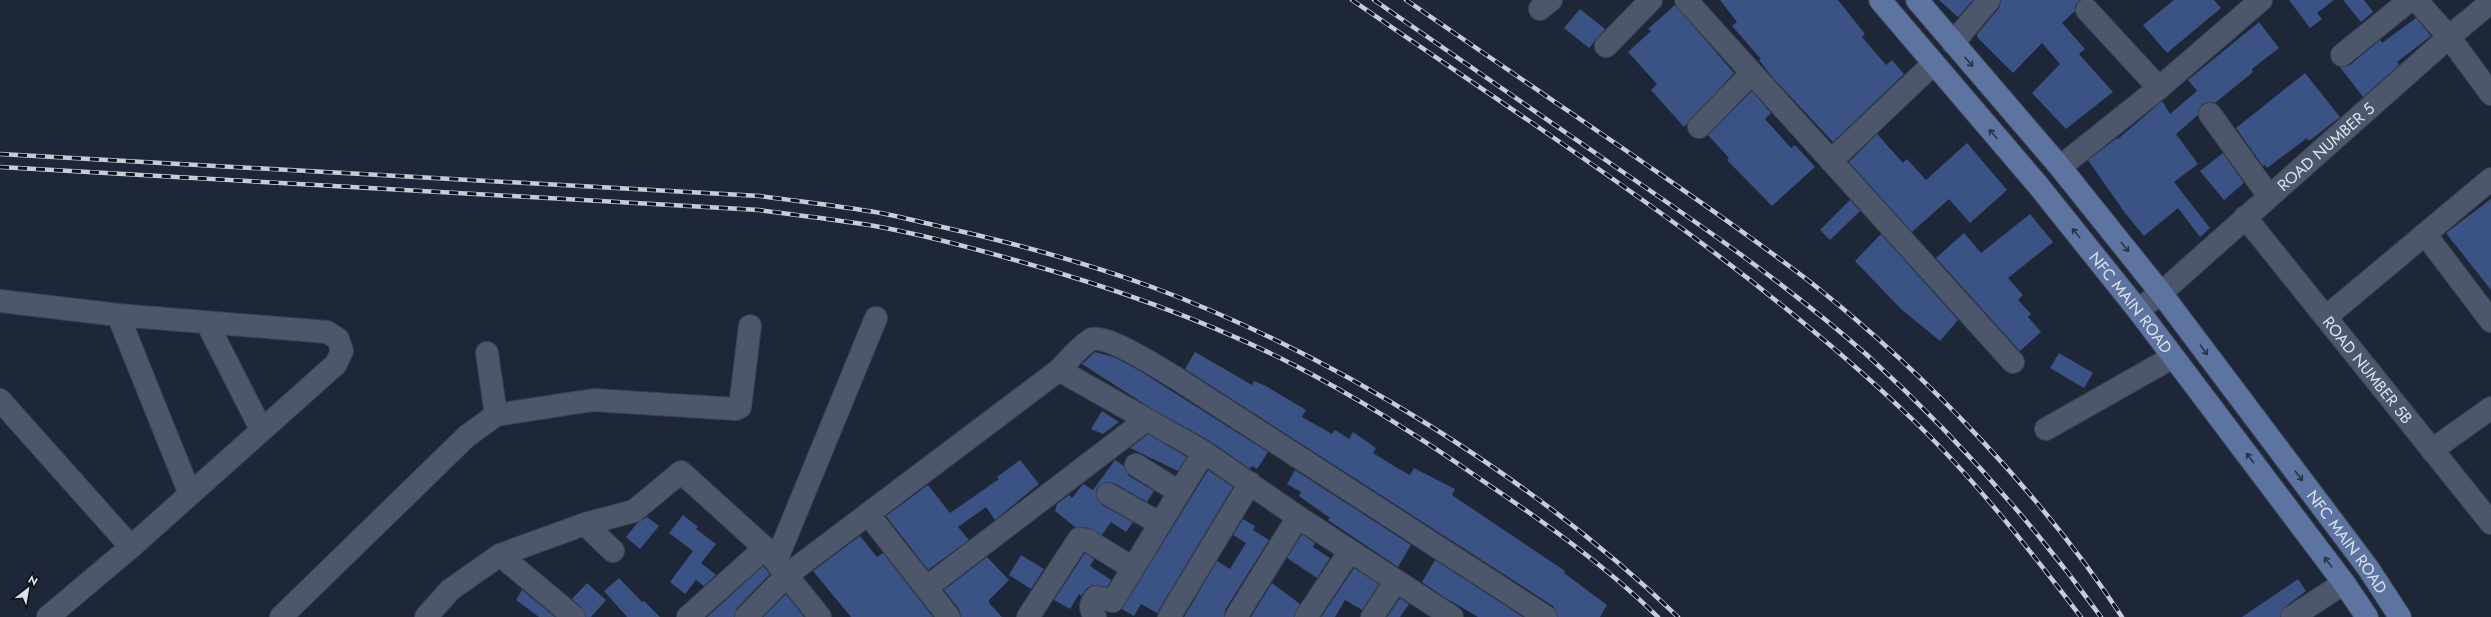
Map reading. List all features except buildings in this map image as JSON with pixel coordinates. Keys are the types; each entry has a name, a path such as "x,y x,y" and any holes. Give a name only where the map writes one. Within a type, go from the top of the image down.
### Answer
{"main road":[{"name":"NFC MAIN ROAD","path":"1880,0 1933,64 2037,184 2138,310 2344,583 2366,617"},
{"name":"NFC MAIN ROAD","path":"1917,0 2060,168 2161,293 2368,568 2400,617"}],"street":[{"path":"1606,46 1651,0"},
{"path":"1686,0 1751,74 1832,161 2013,362"},
{"path":"1953,43 1989,0"},
{"path":"2342,55 2410,0"},
{"path":"2416,0 2449,37 2491,94"},
{"name":"ROAD NUMBER 5","path":"2138,310 2161,293 2449,37 2491,2"},
{"path":"2060,168 2159,88 2250,4"},
{"path":"2087,10 2159,88"},
{"path":"1832,161 1933,64"},
{"path":"1699,127 1751,74"},
{"path":"2210,114 2269,196"},
{"path":"2326,317 2491,179"},
{"name":"ROAD NUMBER 5B","path":"2245,217 2491,523"},
{"path":"2425,234 2491,321"},
{"path":"0,301 118,315 328,332 338,339 342,351 336,364 261,429 131,547 48,617"},
{"path":"118,315 190,494"},
{"path":"746,617 776,561 876,318"},
{"path":"207,323 261,429"},
{"path":"281,617 467,436 496,415 593,400 736,409 742,402 750,326"},
{"path":"688,617 776,561 868,514 1059,370 1091,339 1101,338 1115,344 1176,378 1546,617"},
{"path":"487,353 496,415"},
{"path":"2046,429 2173,357"},
{"path":"1059,370 1204,452 1298,517 1396,581 1441,614"},
{"path":"0,400 131,547"},
{"path":"2432,450 2491,408"},
{"path":"926,588 1146,420"},
{"path":"1095,617 1090,607 1092,601 1096,597 1100,596 1113,601 1131,567 1204,452"},
{"path":"1136,466 1179,492"},
{"path":"426,617 450,590 500,555 585,524 634,510 681,472 776,561 820,617"},
{"path":"1169,617 1250,483"},
{"path":"1108,494 1159,523"},
{"path":"868,514 949,617"},
{"path":"1236,617 1298,517"},
{"path":"585,524 614,551"},
{"path":"1028,617 1079,539 1083,537 1131,567"},
{"path":"1306,617 1350,551"},
{"path":"500,555 574,617"},
{"path":"1372,617 1396,581"},
{"path":"2292,617 2344,583"}],"railway":[{"path":"1352,0 1640,198 1711,250 1780,304 1847,360 1912,419 1958,466 2021,540 2081,617"},
{"path":"1374,0 1715,236 1838,330 1867,355 1931,416 1991,480 2048,547 2101,617"},
{"path":"1406,0 1724,218 1792,268 1856,320 1898,358 1981,439 2057,527 2091,572 2122,617"},
{"path":"0,154 760,196 885,214 1046,253 1100,269 1152,287 1222,315 1292,348 1362,386 1431,426 1498,471 1562,517 1622,566 1678,617"},
{"path":"0,167 759,210 887,228 976,249 1083,280 1190,318 1260,348 1319,378 1414,435 1529,512 1596,562 1658,617"}]}
